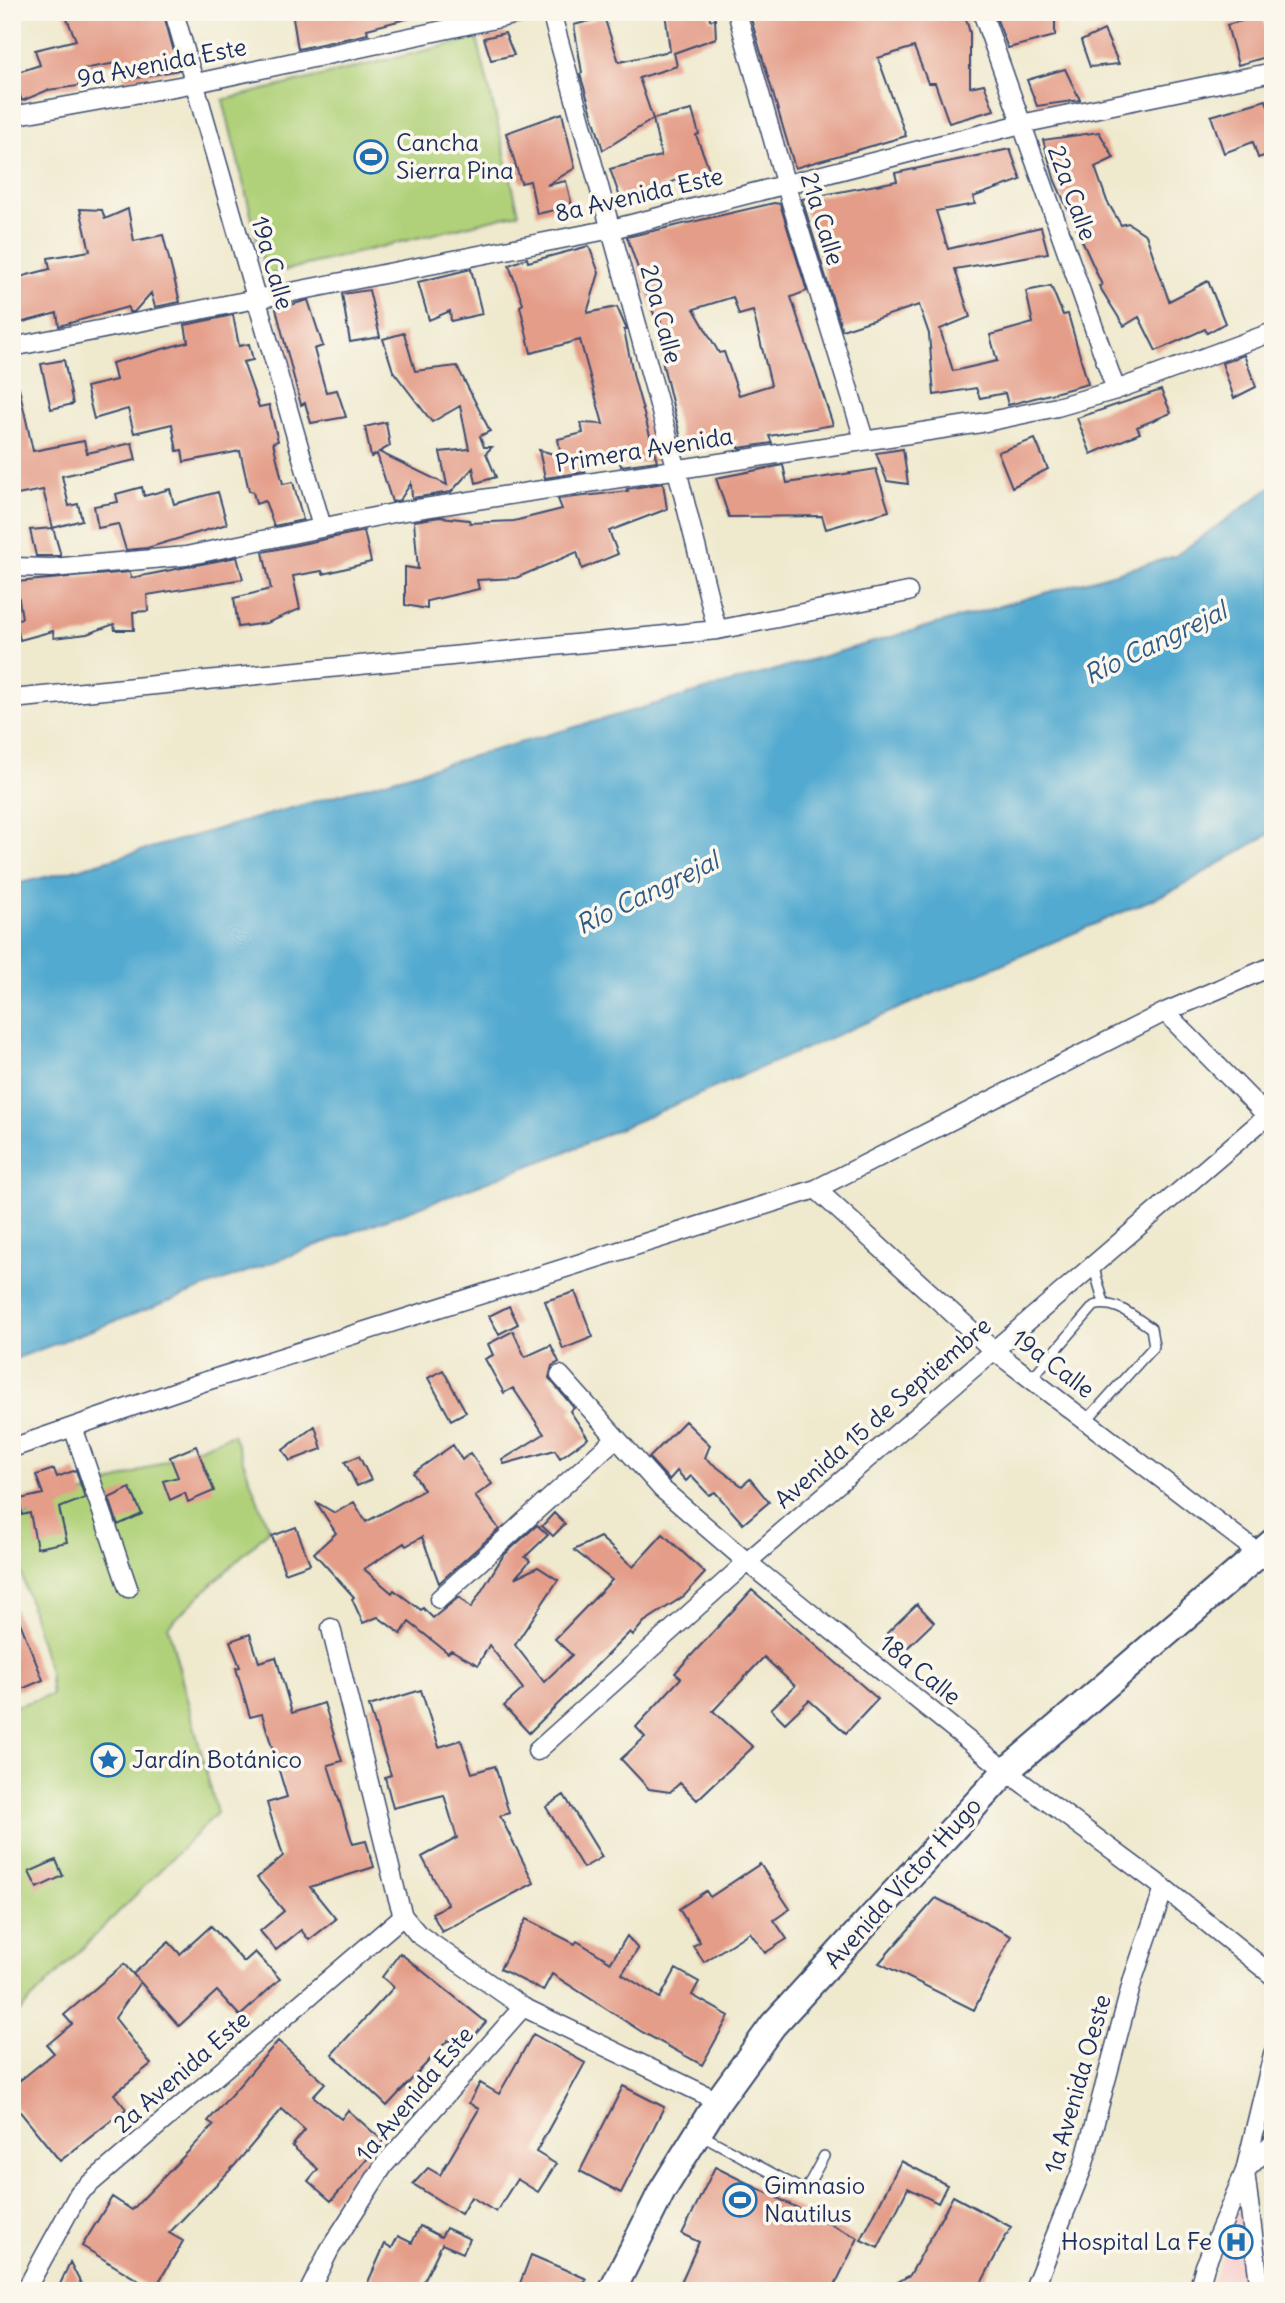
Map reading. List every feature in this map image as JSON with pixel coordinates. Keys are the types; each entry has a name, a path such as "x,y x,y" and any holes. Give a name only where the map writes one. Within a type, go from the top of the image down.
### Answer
{"street":[{"name":"19a Calle","path":"174,12 322,527"},
{"name":"9a Avenida Este","path":"12,116 196,83 527,12"},
{"name":"20a Calle","path":"551,12 677,470 717,630"},
{"name":"21a Calle","path":"737,12 786,186 864,439"},
{"name":"22a Calle","path":"982,12 1116,390"},
{"name":"8a Avenida Este","path":"12,347 612,229 1021,124 1273,72"},
{"name":"Primera Avenida","path":"12,567 52,568 186,556 398,512 981,423 1057,407 1116,390 1273,332"},
{"path":"12,699 717,630 908,592"},
{"path":"12,1448 200,1383 816,1189 1165,1012 1273,966"},
{"path":"1165,1012 1270,1120"},
{"name":"Avenida 15 de Septiembre","path":"537,1751 747,1562 993,1350 1270,1120"},
{"name":"19a Calle","path":"816,1189 993,1350 1269,1553"},
{"name":"18a Calle","path":"559,1375 662,1489 747,1562 1006,1771 1164,1888 1273,1976"},
{"path":"73,1427 128,1588"},
{"path":"439,1600 617,1438"},
{"name":"Avenida Víctor Hugo","path":"612,2291 662,2191 700,2134 718,2101 773,2025 1006,1771 1269,1553"},
{"path":"331,1628 403,1916 418,1934 523,2007 718,2101"},
{"name":"1a Avenida Oeste","path":"1033,2291 1083,2167 1133,1979 1164,1888"},
{"name":"2a Avenida Este","path":"25,2291 79,2193 403,1916"},
{"name":"1a Avenida Este","path":"309,2291 330,2249 384,2165 523,2007"},
{"path":"1198,2291 1205,2266 1245,2171 1273,2054"},
{"path":"1245,2171 1273,2143"},
{"path":"1245,2171 1260,2291"}],"lane":[{"path":"1093,1265 1104,1303"},
{"path":"1031,1379 1094,1306 1104,1303 1151,1328 1154,1346 1086,1421"},
{"path":"700,2134 806,2191 824,2156"}],"shaded area":[{"name":"Hospital La Fe","path":"1243,2198 1249,2291 1210,2291 1211,2287"}],"green space":[{"name":"Cancha Sierra Pina","path":"477,38 519,213 266,275 223,100"},
{"name":"Jardín Botánico","path":"233,1434 269,1530 168,1626 217,1813 12,2019 12,1707 52,1695 49,1672 12,1540 12,1522"},
{"path":"1273,2072 1273,2134 1259,2147"}],"water":[{"name":"Río Cangrejal","path":"1273,486 1273,832 1176,889 563,1153 12,1360 12,885 70,871 1175,556"}],"building":[{"path":"64,12 163,12 179,70 125,80 122,62 83,69 86,85 48,90 22,101 12,74 40,65 35,50 76,40"},
{"path":"292,12 410,12 410,18 367,29 368,34 298,49"},
{"path":"665,12 709,12 710,20 715,19 716,38 674,53 677,66 639,78 653,119 603,150 580,74 582,73 574,25 604,17 619,62 670,51"},
{"path":"749,12 964,12 970,33 970,87 984,84 994,110 949,123 935,83 928,83 914,47 878,58 906,136 795,168"},
{"path":"994,12 1055,12 1055,36 1008,48"},
{"path":"1262,15 1273,55 1238,65 1227,25"},
{"path":"1104,30 1119,64 1090,67 1081,41"},
{"path":"505,33 514,55 491,60 484,38"},
{"path":"1065,69 1080,100 1037,106 1027,80"},
{"path":"1266,100 1273,123 1273,153 1258,158 1253,142 1224,153 1211,116"},
{"path":"692,110 699,134 696,135 713,179 688,186 684,177 622,203 610,169 661,156 653,119"},
{"path":"562,113 575,168 547,185 566,181 572,206 537,214 530,181 521,183 506,133"},
{"path":"1099,132 1114,158 1095,167 1107,201 1121,225 1128,223 1146,235 1169,301 1208,281 1225,323 1207,333 1205,329 1156,351 1139,317 1124,326 1099,286 1102,285 1055,181 1043,140"},
{"path":"1010,149 1021,180 973,197 975,204 936,211 948,249 1041,227 1048,253 955,269 970,317 940,329 953,371 997,361 990,335 1033,323 1026,291 1051,286 1063,315 1068,314 1088,384 1008,405 1005,393 980,398 976,388 934,395 929,334 919,305 842,330 802,199 897,181 895,173"},
{"path":"774,203 780,204 807,291 791,297 833,425 769,436 772,443 739,448 737,439 684,451 663,365 661,322 657,323 627,237","holes":["733,297 739,315 753,311 771,385 739,395 724,352 719,353 694,309"]},
{"path":"80,209 102,210 105,219 128,209 134,241 163,235 180,302 155,307 151,293 134,312 129,312 128,307 59,326 57,313 12,325 12,279 50,269 48,258 90,251"},
{"path":"589,246 599,273 587,313 617,307 627,330 624,330 634,378 657,461 621,466 618,456 584,460 585,472 545,478 539,450 561,456 558,439 583,433 581,423 603,424 580,340 531,353 520,306 523,304 509,265 527,258 528,262"},
{"path":"471,269 482,314 451,321 450,311 429,320 418,282"},
{"path":"369,290 380,337 350,342 342,294"},
{"path":"308,300 323,346 314,349 326,392 337,390 346,417 311,423 305,403 301,405 276,309"},
{"path":"233,315 239,346 249,344 253,360 243,362 259,407 269,405 278,441 273,442 283,484 293,482 303,520 274,526 265,501 256,504 253,492 249,491 240,451 184,462 182,450 177,451 172,424 134,433 128,409 94,419 86,387 116,380 112,363 188,342 185,325"},
{"path":"404,333 415,371 457,366 490,431 480,436 484,447 492,447 486,453 496,477 476,483 473,468 451,492 412,498 411,483 400,500 392,502 377,454 371,457 365,427 386,422 390,446 379,452 447,485 440,452 469,449 460,406 432,422 393,371 383,339"},
{"path":"1244,355 1256,387 1234,398 1222,363"},
{"path":"64,360 73,404 51,409 41,364"},
{"path":"19,388 33,451 84,441 87,453 132,443 136,460 62,476 69,506 78,504 82,520 53,528 43,490 12,496 12,389"},
{"path":"1161,390 1171,413 1137,427 1140,433 1091,454 1077,418"},
{"path":"1035,439 1048,469 1012,487 998,452"},
{"path":"903,449 908,484 887,481 876,453"},
{"path":"783,465 787,483 876,469 889,511 826,529 822,516 729,517 716,478"},
{"path":"663,483 667,509 609,531 618,554 582,569 577,552 516,578 477,580 479,589 427,601 427,609 405,605 405,567 418,569 414,521 440,517 469,520 470,523 514,521 562,509 558,499 628,491 627,489"},
{"path":"142,487 144,496 170,489 174,504 218,492 227,524 147,548 126,550 118,524 98,528 94,506 118,502 116,494"},
{"path":"53,528 61,556 36,556 30,530"},
{"path":"364,531 371,562 323,574 322,571 293,576 300,609 267,623 238,627 234,598 271,589 263,552"},
{"path":"237,557 243,579 147,595 148,611 133,612 134,630 115,630 114,624 87,634 54,638 53,631 20,640 15,620 22,618 16,582 130,572 131,578"},
{"path":"575,1292 593,1337 563,1349 545,1301"},
{"path":"509,1306 518,1324 499,1334 489,1316"},
{"path":"513,1331 525,1357 551,1345 559,1362 552,1366 549,1378 574,1408 570,1411 588,1438 560,1458 555,1450 504,1464 502,1460 544,1434 513,1388 504,1393 485,1359 493,1355 488,1344"},
{"path":"443,1370 466,1412 451,1420 428,1378"},
{"path":"685,1421 710,1445 705,1458 742,1486 750,1479 769,1502 743,1524 715,1492 709,1495 691,1476 686,1481 677,1471 669,1480 649,1458"},
{"path":"315,1426 322,1449 290,1461 283,1450"},
{"path":"453,1445 462,1460 470,1453 492,1484 475,1496 499,1529 439,1583 422,1537 406,1546 404,1543 364,1569 392,1593 394,1590 421,1610 423,1608 433,1618 459,1597 471,1608 503,1556 537,1525 548,1535 525,1557 530,1561 515,1578 538,1567 558,1580 515,1645 544,1682 572,1655 555,1639 612,1580 574,1550 600,1537 633,1567 663,1534 705,1573 684,1596 644,1622 633,1635 630,1632 529,1733 504,1706 523,1689 489,1645 478,1665 451,1650 448,1653 409,1622 401,1634 378,1617 363,1623 352,1599 354,1597 314,1553 336,1533 316,1502 335,1513 354,1502 366,1522 424,1490 413,1473"},
{"path":"196,1446 214,1491 188,1502 185,1493 170,1500 163,1481 178,1477 170,1457"},
{"path":"359,1456 371,1480 357,1486 345,1462"},
{"path":"54,1469 57,1477 76,1470 85,1498 59,1508 67,1542 37,1548 30,1513 22,1515 20,1499 43,1494 36,1475"},
{"path":"130,1488 142,1514 118,1525 109,1498"},
{"path":"554,1513 565,1524 553,1536 542,1526"},
{"path":"296,1527 310,1564 285,1573 272,1536"},
{"path":"752,1590 878,1699 846,1733 809,1700 785,1723 771,1709 795,1686 764,1657 713,1711 753,1747 697,1800 680,1783 670,1792 649,1789 621,1759 645,1737 636,1727 681,1678 675,1673"},
{"path":"917,1604 934,1622 904,1651 887,1633"},
{"path":"13,1605 43,1680 17,1691 12,1679"},
{"path":"250,1634 259,1662 276,1657 292,1713 324,1703 342,1761 328,1765 353,1844 366,1841 374,1867 310,1887 336,1919 309,1940 301,1930 276,1950 260,1931 284,1911 257,1878 283,1856 267,1803 287,1797 262,1714 250,1717 236,1668 240,1667 230,1641"},
{"path":"421,1690 439,1747 461,1740 472,1773 495,1766 509,1813 500,1816 534,1883 442,1932 432,1913 448,1905 422,1857 457,1838 444,1795 393,1808 385,1777 391,1775 369,1706"},
{"path":"564,1795 602,1857 583,1868 546,1807"},
{"path":"56,1860 63,1876 37,1888 29,1872"},
{"path":"760,1864 790,1909 774,1920 787,1939 765,1953 750,1932 704,1962 693,1946 700,1942 679,1909 706,1891 710,1897"},
{"path":"936,1898 1011,1936 974,2010 879,1963"},
{"path":"526,1919 575,1944 577,1941 611,1962 627,1936 638,1949 622,1974 660,1998 676,1969 699,1982 692,1995 729,2016 702,2065 642,2032 552,1974 543,1991 500,1969"},
{"path":"211,1926 244,1962 255,1952 280,1979 240,2016 217,1991 179,2026 133,1974 169,1942 180,1954"},
{"path":"400,1953 486,2022 461,2051 448,2040 387,2106 332,2054 394,1987 382,1977"},
{"path":"124,1964 140,1982 115,2018 151,2064 114,2094 126,2109 60,2161 12,2102 12,2087 54,2053 47,2045 72,2024 64,2015"},
{"path":"533,2034 585,2063 536,2152 556,2164 538,2192 517,2179 496,2212 471,2197 461,2214 413,2184 428,2168 440,2175 479,2109 469,2103 480,2083 499,2094"},
{"path":"278,2041 325,2083 313,2096 341,2119 348,2110 383,2141 331,2201 308,2181 318,2169 292,2146 305,2130 282,2109 235,2165 169,2233 183,2241 154,2290 82,2246 112,2197 132,2210 214,2125 208,2121"},
{"path":"623,2086 664,2107 621,2193 580,2171"},
{"path":"901,2161 947,2185 938,2203 908,2188 878,2248 861,2240"},
{"name":"Gimnasio Nautilus","path":"715,2167 858,2238 832,2291 677,2291 699,2242 682,2234"},
{"path":"953,2196 1011,2227 977,2291 956,2282 951,2291 882,2291 910,2275"},
{"path":"420,2226 441,2237 446,2228 470,2239 463,2253 442,2244 419,2291 364,2291 385,2244 392,2248 398,2236 412,2243"},
{"path":"531,2255 587,2279 578,2291 517,2291"},
{"path":"70,2262 77,2276 85,2291 57,2291"}],"place":[{"name":"Cancha Sierra Pina","path":"371,157"},
{"name":"Jardín Botánico","path":"108,1760"},
{"name":"Gimnasio Nautilus","path":"740,2200"},
{"name":"Hospital La Fe","path":"1236,2242"}]}
